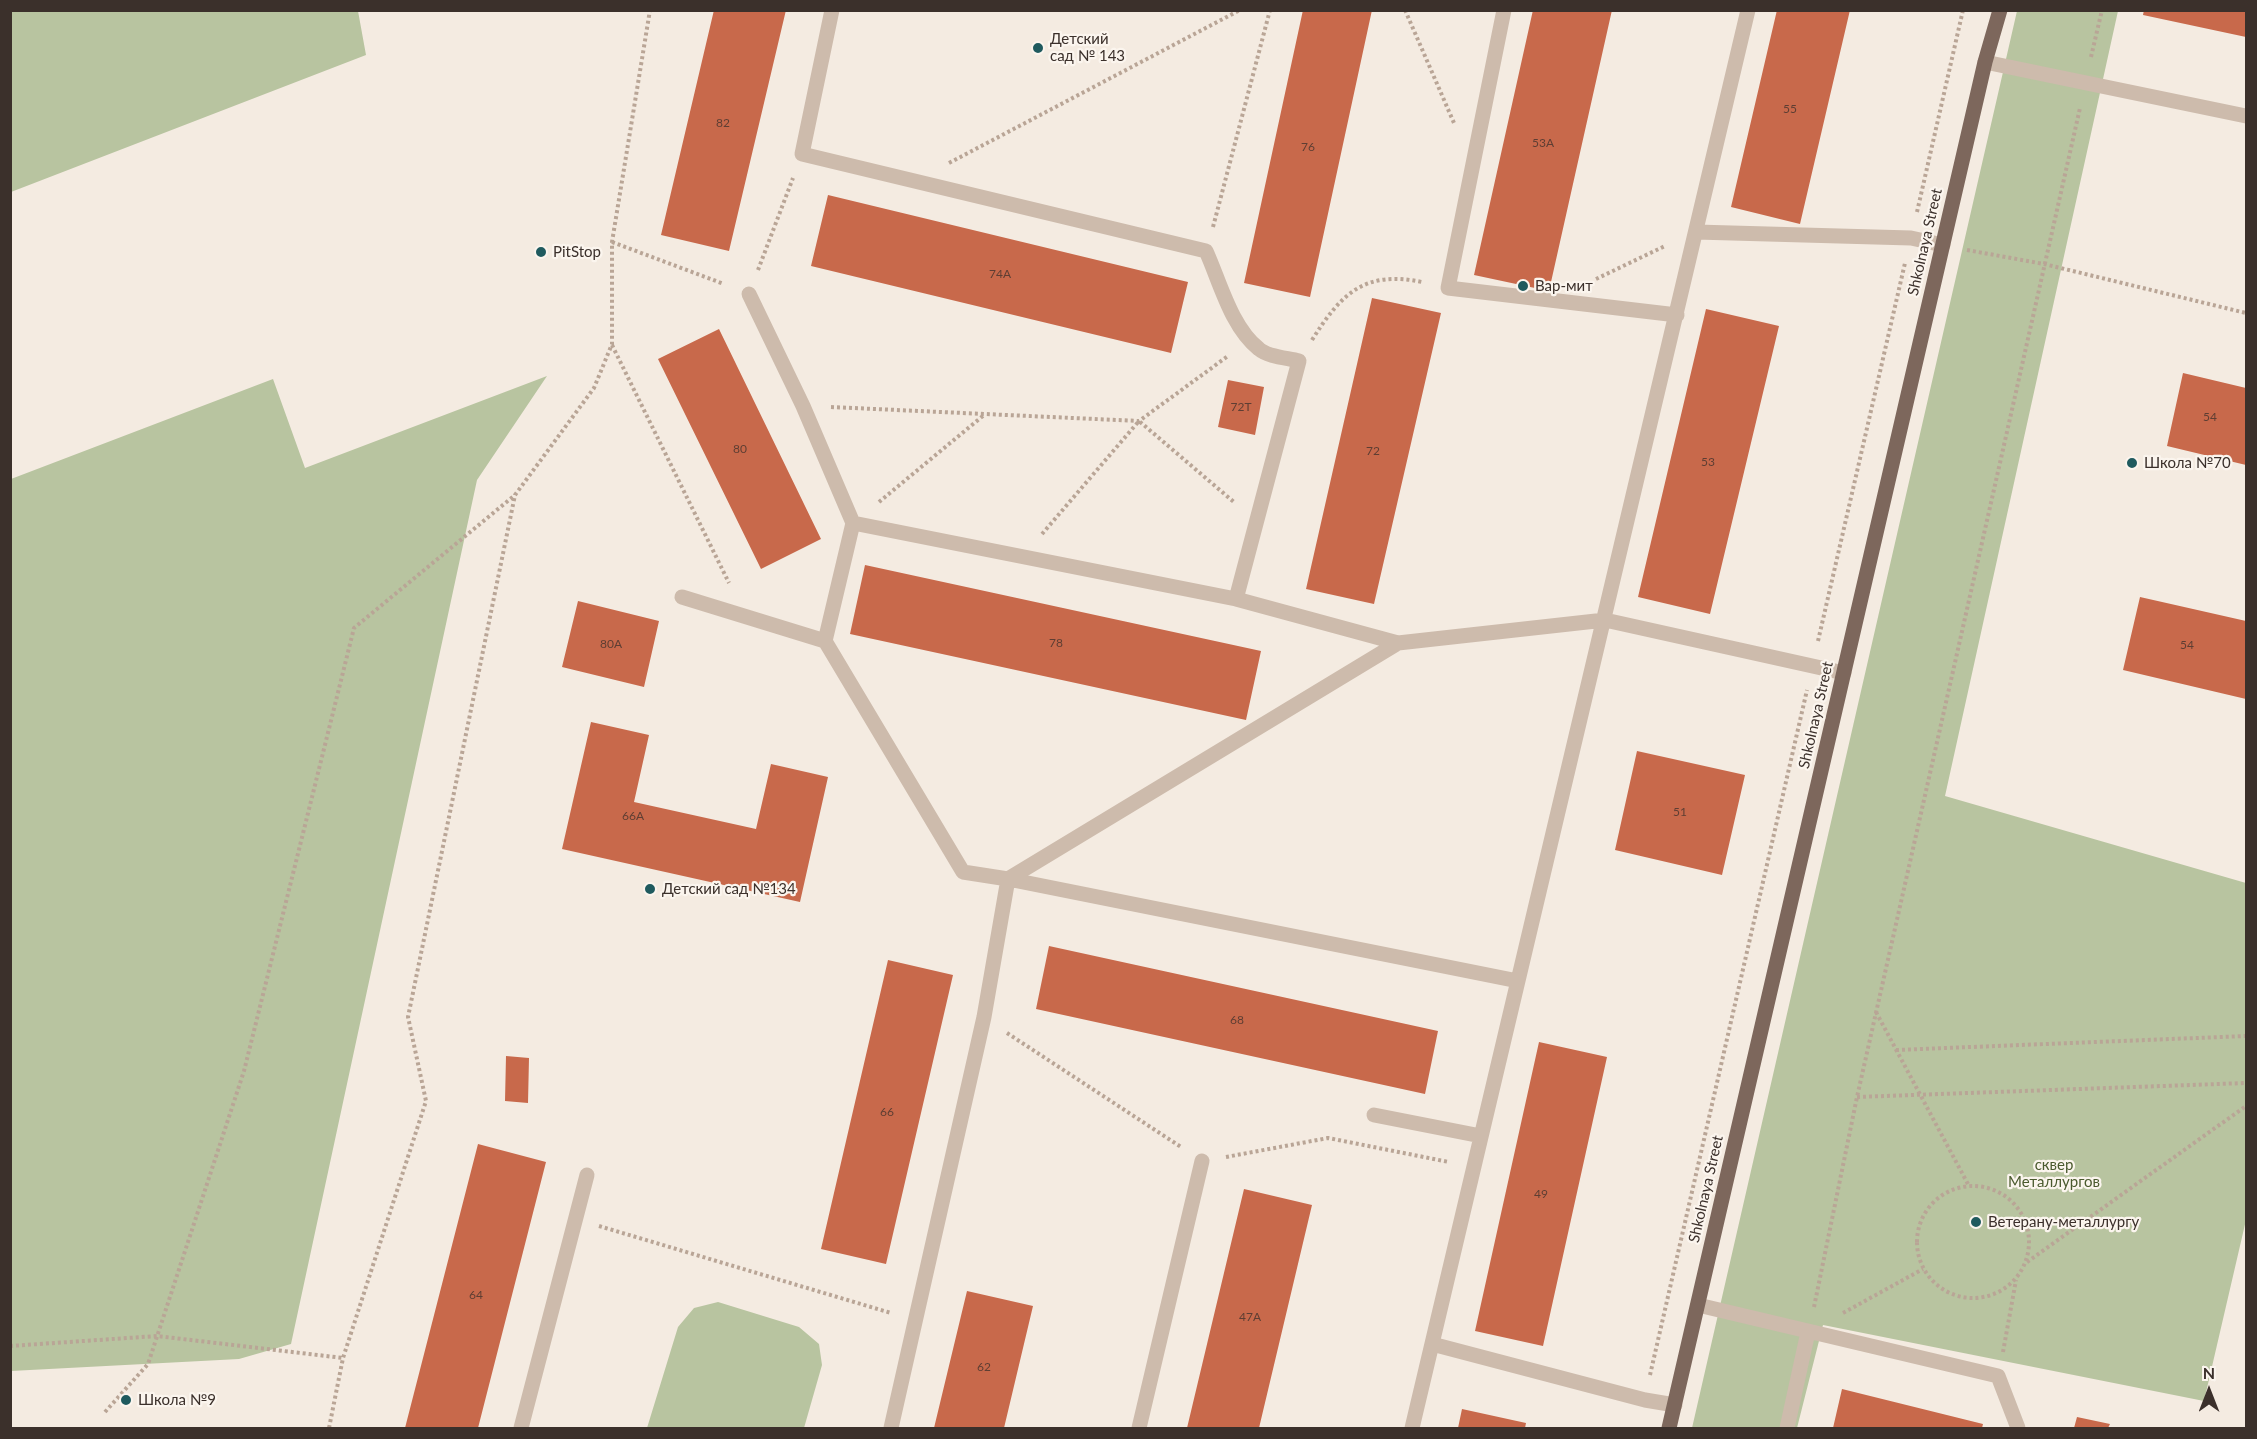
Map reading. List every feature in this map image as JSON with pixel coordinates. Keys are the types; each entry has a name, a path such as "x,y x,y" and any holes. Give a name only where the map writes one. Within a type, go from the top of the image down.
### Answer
{"main road":[{"name":"Shkolnaya Street","path":"1669,1428 1985,62 2000,10"}],"lane":[{"path":"832,10 802,154 1206,251 1240,326 1260,351 1299,361 1236,599"},
{"path":"1504,10 1448,288 1677,315"},
{"path":"1412,1428 1748,10"},
{"path":"1985,62 2247,116"},
{"path":"1696,232 1911,238 1943,245"},
{"path":"749,294 803,406 853,523 825,641"},
{"path":"853,523 1236,599 1398,643 1605,620 1844,673"},
{"path":"682,597 825,641 963,872 1008,879 1518,981"},
{"path":"891,1428 984,1017 1008,879 1398,643"},
{"path":"1374,1115 1481,1136"},
{"path":"1139,1428 1202,1161"},
{"path":"521,1428 588,1175"},
{"path":"1698,1305 1998,1376 2018,1428"},
{"path":"1787,1428 1808,1332"},
{"path":"1432,1344 1645,1400 1675,1405"}],"path":[{"path":"105,1412 147,1364 244,1071 354,628 515,495 594,388 612,344 612,243 650,10"},
{"path":"914,181 1240,10"},
{"path":"1206,251 1270,10"},
{"path":"1405,10 1455,125"},
{"path":"1645,1400 1963,10"},
{"path":"1808,1332 1857,1096 2102,10"},
{"path":"612,243 749,294 802,154"},
{"path":"1592,281 1696,232"},
{"path":"1943,245 2044,264 2247,312"},
{"path":"1299,361 1333,307 1370,281 1399,278 1448,288"},
{"path":"1022,556 1139,421 1250,339"},
{"path":"612,344 745,616"},
{"path":"803,406 1139,421 1257,520"},
{"path":"853,523 984,415"},
{"path":"329,1428 343,1358 426,1101 408,1017 515,495"},
{"path":"1876,1011 1969,1186"},
{"path":"984,1017 1202,1161 1328,1138 1474,1167"},
{"path":"1896,1050 2247,1036"},
{"path":"1857,1096 2247,1083"},
{"path":"2026,1262 2247,1106"},
{"path":"1969,1186 1996,1192 2019,1208 2027,1226 2030,1244 2026,1262 2017,1278 2003,1291 1986,1297 1967,1299 1942,1288 1923,1269 1917,1251 1917,1233 1923,1215 1935,1201 1951,1190 1969,1186"},
{"path":"576,1219 915,1320"},
{"path":"1808,1332 1923,1269"},
{"path":"1998,1376 2017,1278"},
{"path":"10,1346 156,1336 343,1358"}],"green space":[{"path":"11,10 358,11 366,55 11,192"},
{"name":"сквер Металлургов","path":"2017,11 2118,11 1945,796 2246,883 2246,1220 2204,1401 1823,1325 1797,1428 1692,1428"},
{"path":"547,376 477,480 291,1344 239,1359 11,1371 11,479 273,379 305,468"},
{"path":"718,1302 799,1327 819,1344 822,1365 804,1428 647,1428 678,1327 694,1308"}],"building":[{"path":"714,10 786,10 729,251 661,235"},
{"path":"1303,10 1372,10 1310,297 1244,283"},
{"path":"1533,10 1612,10 1549,291 1474,275"},
{"path":"1777,10 1850,10 1800,224 1731,207"},
{"path":"2144,10 2246,10 2246,37 2143,15"},
{"path":"828,195 1188,282 1171,353 811,266"},
{"path":"1372,298 1441,313 1374,604 1306,589"},
{"path":"1706,309 1779,326 1710,614 1638,597"},
{"path":"719,329 821,539 761,569 658,359"},
{"path":"2183,373 2246,388 2246,465 2167,446"},
{"path":"1228,380 1264,387 1255,435 1218,427"},
{"path":"865,565 1261,651 1246,720 850,634"},
{"path":"2140,597 2246,621 2246,699 2123,670"},
{"path":"578,601 659,621 644,687 562,667"},
{"path":"591,722 649,735 634,802 756,829 771,764 828,777 800,902 562,849"},
{"path":"1637,751 1745,775 1722,875 1615,850"},
{"path":"1049,946 1438,1031 1425,1094 1036,1009"},
{"path":"888,960 953,975 886,1264 821,1249"},
{"path":"1539,1042 1607,1057 1543,1346 1475,1331"},
{"path":"506,1056 529,1058 528,1103 505,1101"},
{"path":"478,1144 546,1162 478,1428 405,1428"},
{"path":"1244,1189 1312,1205 1259,1428 1187,1428"},
{"path":"967,1291 1033,1306 1004,1428 934,1428"},
{"path":"1842,1389 1983,1424 1982,1428 1833,1428"},
{"path":"1462,1409 1526,1423 1525,1428 1458,1428"},
{"path":"2077,1417 2110,1424 2108,1428 2074,1428"}],"place":[{"name":"Детский сад № 143","path":"1038,48"},
{"name":"PitStop","path":"541,252"},
{"name":"Вар-мит","path":"1523,286"},
{"name":"Школа №70","path":"2132,463"},
{"name":"Детский сад №134","path":"650,889"},
{"name":"Ветерану-металлургу","path":"1976,1222"},
{"name":"Школа №9","path":"126,1400"}]}
